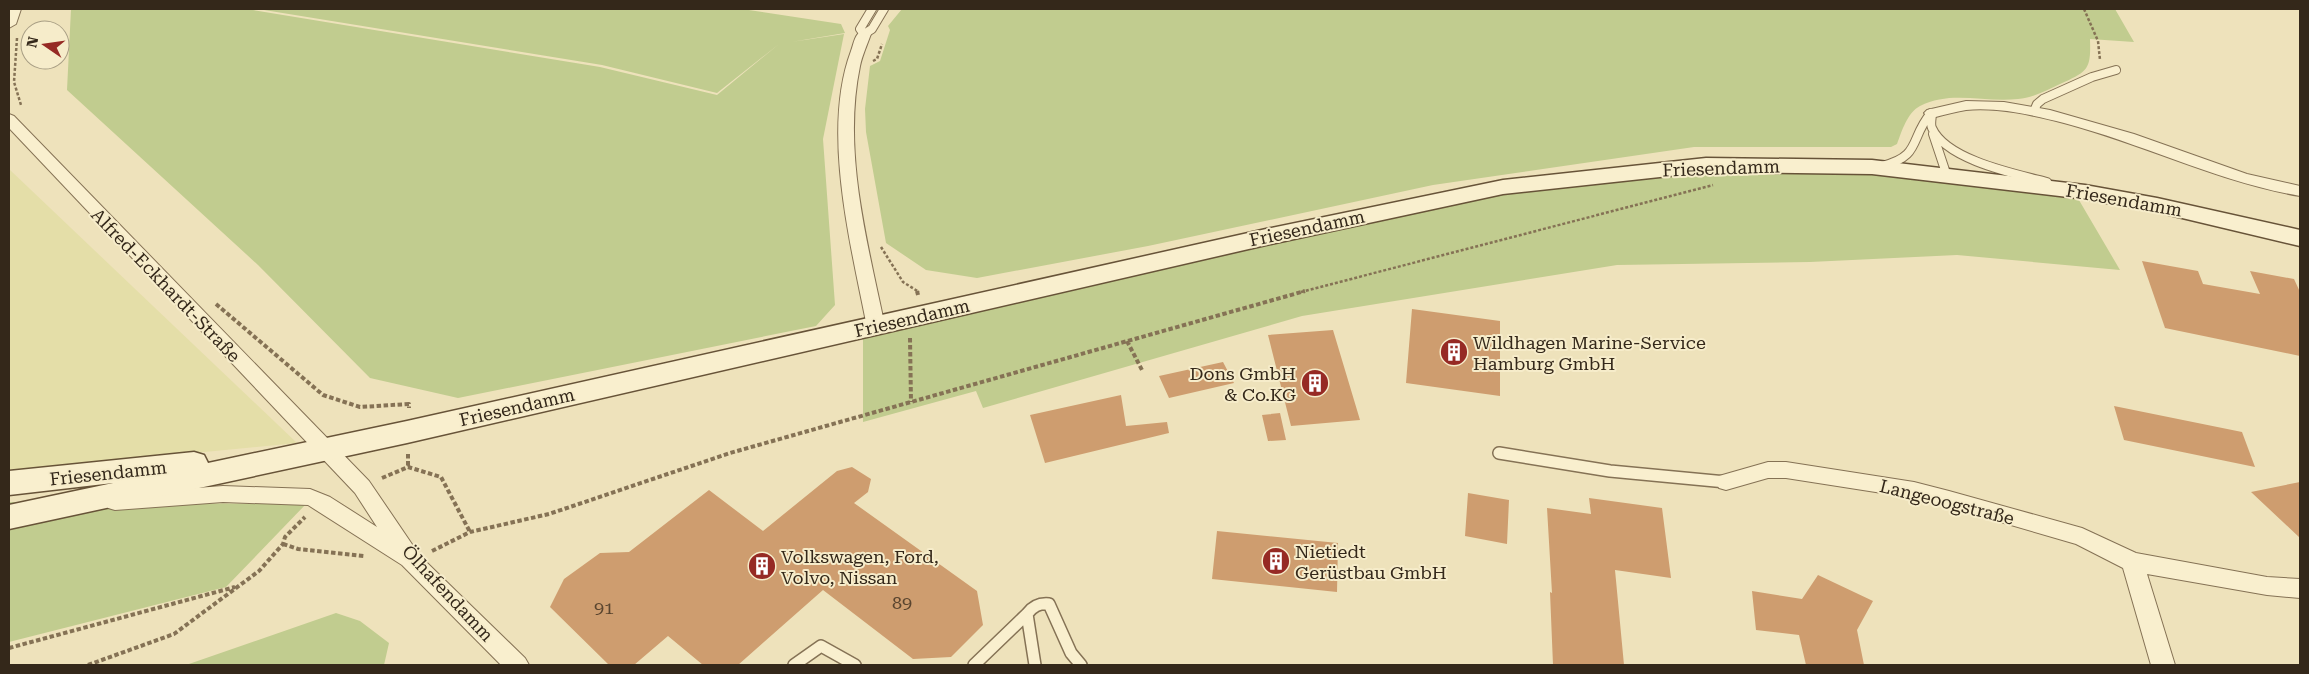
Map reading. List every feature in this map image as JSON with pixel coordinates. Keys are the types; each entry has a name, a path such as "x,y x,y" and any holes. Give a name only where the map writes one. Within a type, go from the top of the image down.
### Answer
{"main road":[{"name":"Friesendamm","path":"9,517 407,432 1266,237 1503,187 1706,165 1872,167 2085,192 2192,212 2300,238"},
{"name":"Friesendamm","path":"9,483 326,449"}],"street":[{"path":"14,9 14,28"},
{"path":"864,34 855,56 848,89 846,138 859,242 876,327"},
{"path":"1931,120 1945,108 1966,105 2004,106 2034,111 2078,122 2242,178 2300,191"},
{"name":"Alfred-Eckhardt-Straße","path":"9,119 169,288 326,449"},
{"name":"Ölhafendamm","path":"326,449 362,487 412,562 517,665"},
{"name":"Langeoogstraße","path":"1726,482 1768,470 1786,470 1914,490 2082,537 2132,562 2267,586 2300,589"},
{"name":"Friesendamm","path":"65,506 223,494 310,497 323,503 412,562"},
{"path":"2132,562 2163,665"}],"lane":[{"path":"872,9 860,29 864,34 872,29 884,9"},
{"path":"2034,111 2042,99 2092,77 2116,70"},
{"path":"1931,120 1940,175 1915,166 1912,161 1912,153 1921,126 1931,120"},
{"path":"1931,120 1946,144 1966,156 2020,175 2085,192"},
{"path":"1872,167 1899,161 1912,153"},
{"path":"1499,453 1610,471 1726,482"},
{"path":"974,665 1037,604 1050,604 1072,653 1081,665"},
{"path":"1027,614 1035,665"},
{"path":"794,665 821,646 856,665"}],"path":[{"path":"2084,9 2098,41 2100,54 2098,66 2092,77"},
{"path":"14,28 13,69 17,99 22,106"},
{"path":"869,63 877,59 883,40"},
{"path":"412,562 470,532 549,514 730,453 1286,296 1722,184"},
{"path":"879,241 903,282 919,292 910,319 911,402"},
{"path":"212,300 323,395 360,407 410,404 407,432 408,467 442,477 470,532"},
{"path":"1127,341 1143,372"},
{"path":"283,544 298,549 374,557"},
{"path":"9,648 238,586 174,634 88,665"}],"shaded area":[{"path":"9,169 297,443 9,471"}],"green space":[{"path":"71,9 247,9 600,67 717,95 779,44 717,93 602,65 258,9 742,9 841,24 845,33 791,42 844,34 823,139 835,305 816,326 458,398 370,378 258,265 67,90 68,70 70,70"},
{"path":"902,9 2115,9 2134,42 2090,39 2090,57 2086,68 2082,72 2050,89 2029,97 2006,100 1956,98 1932,101 1920,106 1908,118 1897,144 1891,147 1694,147 1433,185 1148,246 977,278 926,270 886,243 866,132 865,109 870,66 880,61 890,30 888,26"},
{"path":"1710,170 1874,172 2076,195 2120,270 1957,255 1810,262 1617,265 1302,316 983,408 976,391 863,422 863,336 1245,246 1506,192"},
{"path":"9,502 306,504 226,587 9,642"},
{"path":"336,613 360,621 389,643 384,665 186,665"}],"building":[{"path":"2142,261 2198,271 2203,284 2260,294 2250,271 2294,279 2300,292 2300,356 2165,328"},
{"name":"Wildhagen Marine-Service Hamburg GmbH","path":"1412,309 1500,321 1500,396 1406,383"},
{"name":"Dons GmbH & Co.KG","path":"1333,330 1360,420 1291,426 1268,335"},
{"path":"1223,362 1234,383 1169,398 1159,376"},
{"path":"1121,395 1126,426 1167,422 1169,433 1045,463 1030,415"},
{"path":"2114,406 2242,432 2255,467 2124,440"},
{"path":"1280,413 1286,440 1268,441 1262,415"},
{"name":"Volkswagen, Ford, Volvo, Nissan","path":"852,467 871,479 868,492 854,503 977,591 983,625 951,657 913,659 823,590 738,665 703,665 668,636 634,665 609,665 550,607 564,579 600,553 629,552 709,490 763,531 837,471"},
{"path":"2300,482 2300,538 2251,492"},
{"path":"1468,493 1509,500 1507,544 1465,536"},
{"path":"1589,498 1662,508 1671,578 1615,570 1624,665 1553,665 1550,592 1552,593 1547,508 1591,514"},
{"name":"Nietiedt Gerüstbau GmbH","path":"1217,531 1338,543 1337,592 1212,579"},
{"path":"1818,575 1873,601 1857,630 1864,665 1806,665 1799,635 1756,630 1752,591 1802,599"}],"place":[{"name":"Wildhagen Marine-Service Hamburg GmbH","path":"1454,352"},
{"name":"Dons GmbH & Co.KG","path":"1315,383"},
{"name":"Nietiedt Gerüstbau GmbH","path":"1276,561"},
{"name":"Volkswagen, Ford, Volvo, Nissan","path":"762,566"}]}
